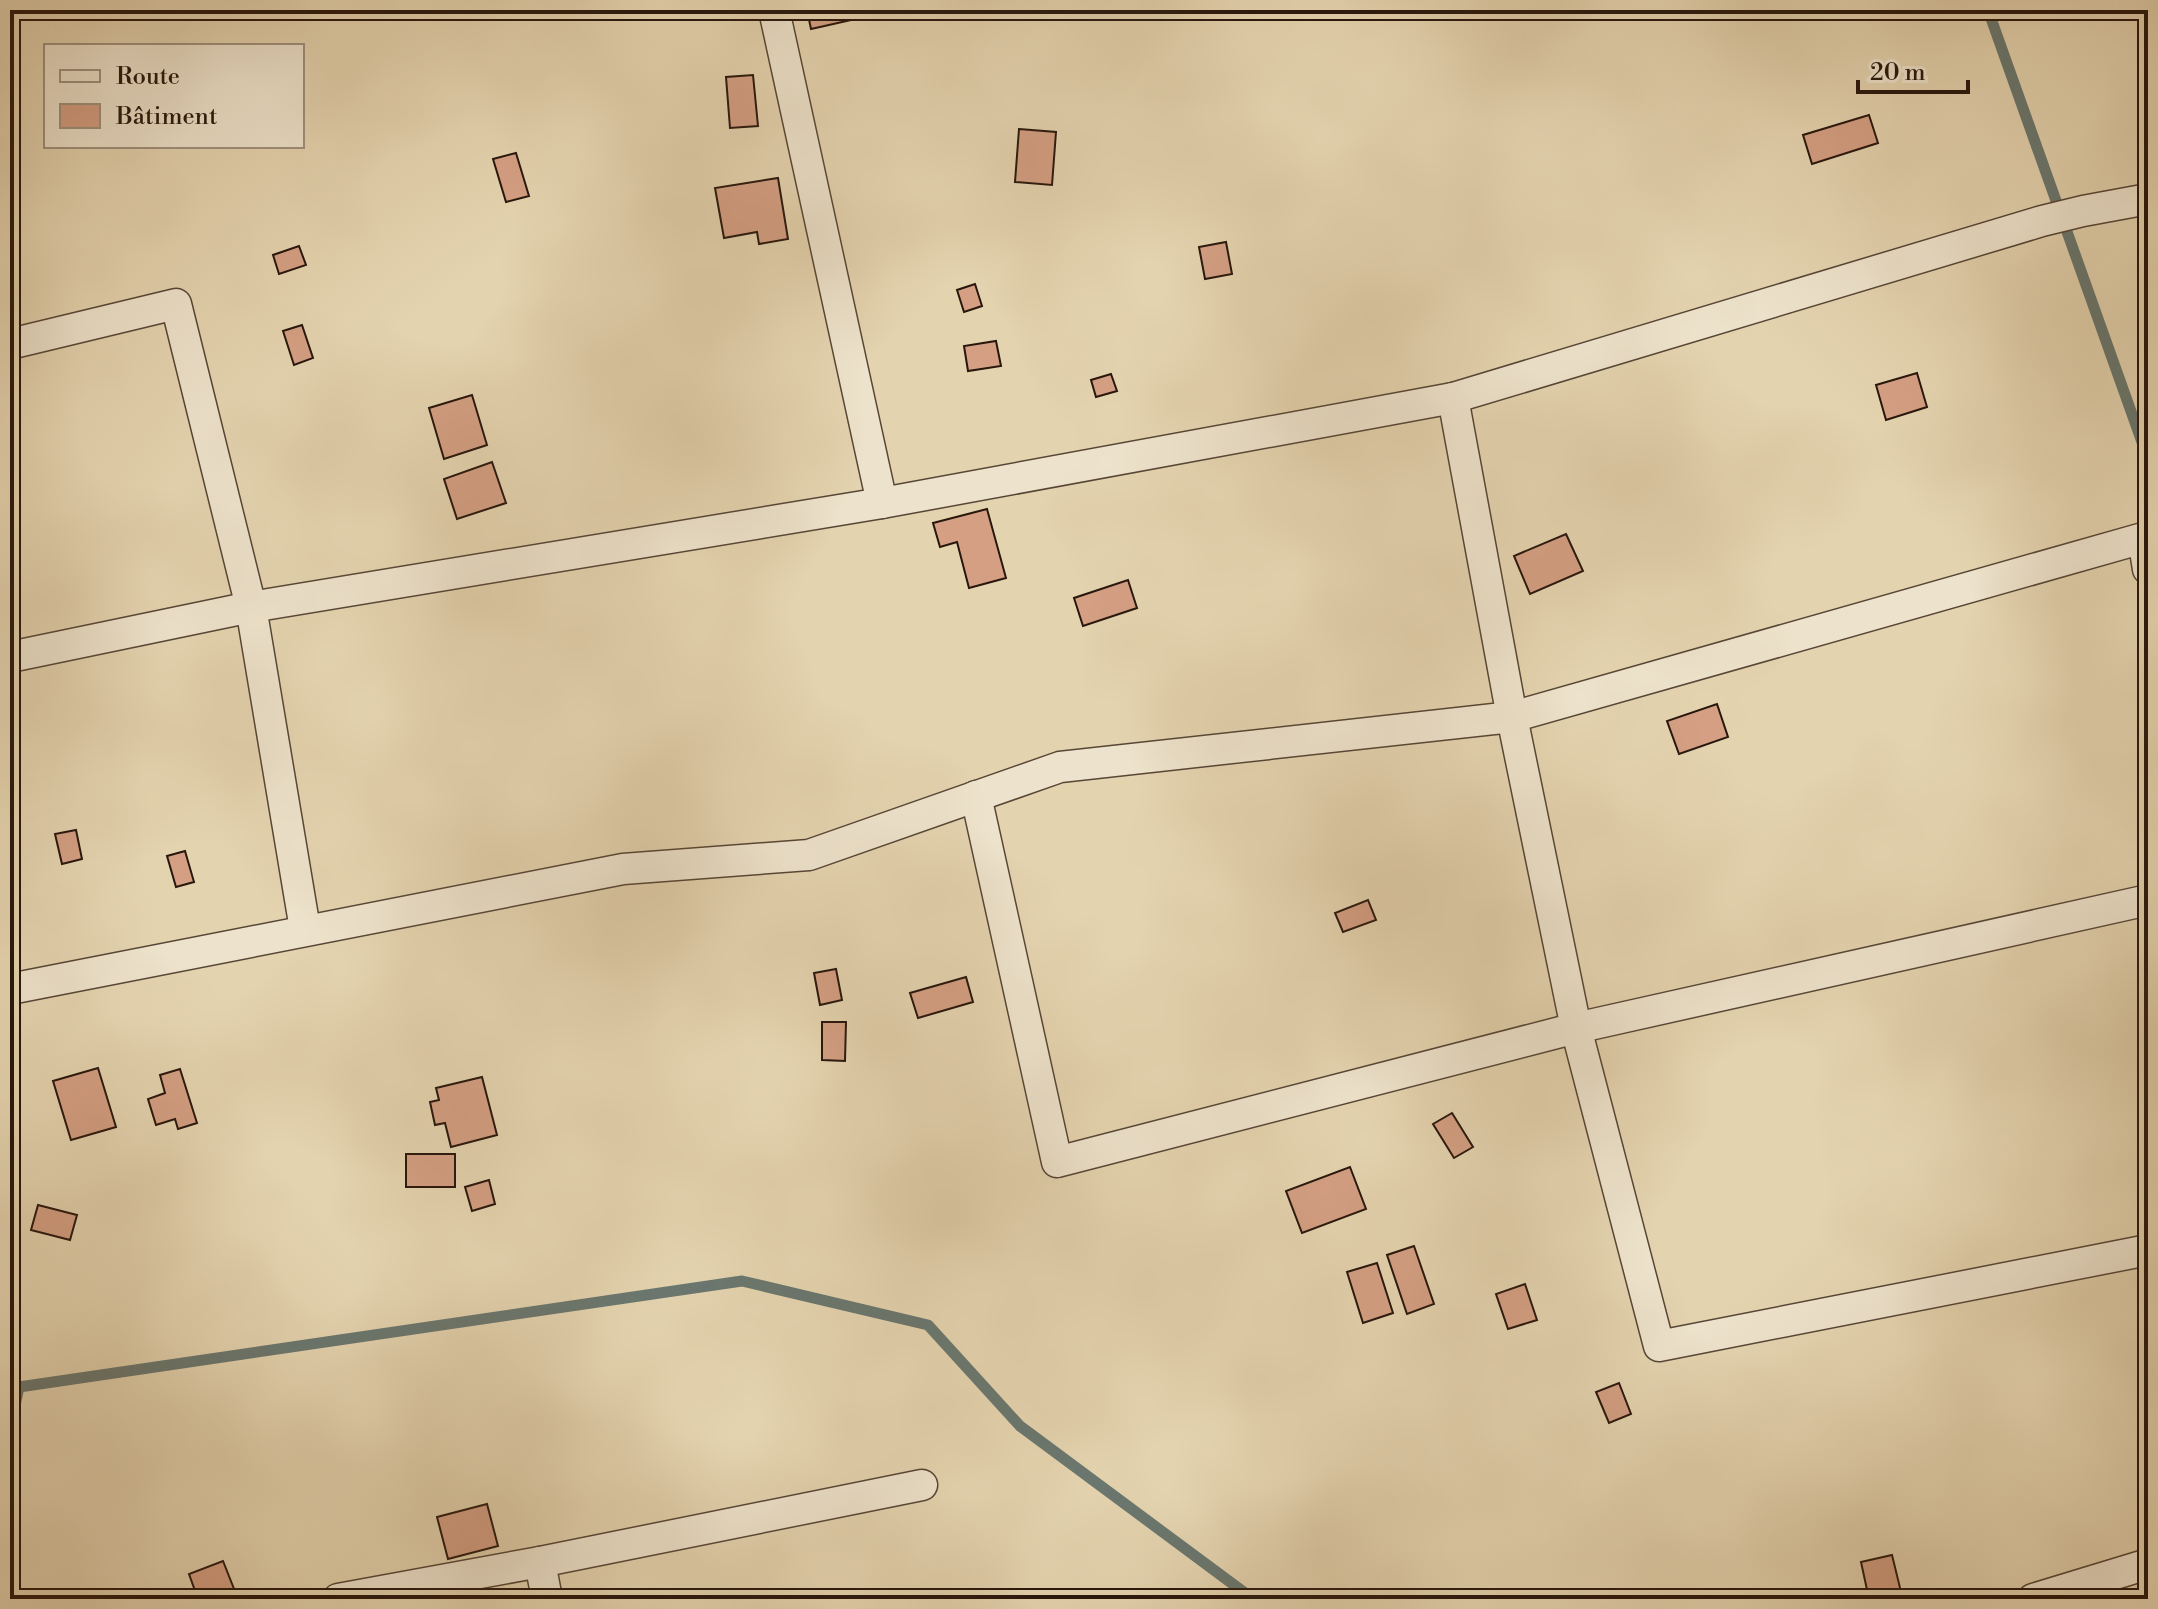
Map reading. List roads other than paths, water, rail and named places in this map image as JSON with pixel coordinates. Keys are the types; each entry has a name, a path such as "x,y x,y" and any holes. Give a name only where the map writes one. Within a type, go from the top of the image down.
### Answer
{"street":[{"path":"774,10 882,503"},
{"path":"10,657 251,607 882,503 1453,398 2042,221 2148,199"},
{"path":"10,344 176,304 251,607 305,929"},
{"path":"1453,398 1512,717 1576,1028 1659,1346 2148,1250"},
{"path":"10,989 623,869 809,855 1060,767 1512,717 2143,538 2148,569"},
{"path":"976,796 1057,1162 1576,1028 2148,900"},
{"path":"338,1599 922,1485"},
{"path":"540,1562 547,1599"},
{"path":"2033,1599 2148,1564"}],"waterway":[{"path":"1988,10 2148,459"},
{"path":"10,1384 19,1387 742,1281 928,1325 1020,1426 1253,1599"},
{"path":"10,1428 19,1387"}]}
